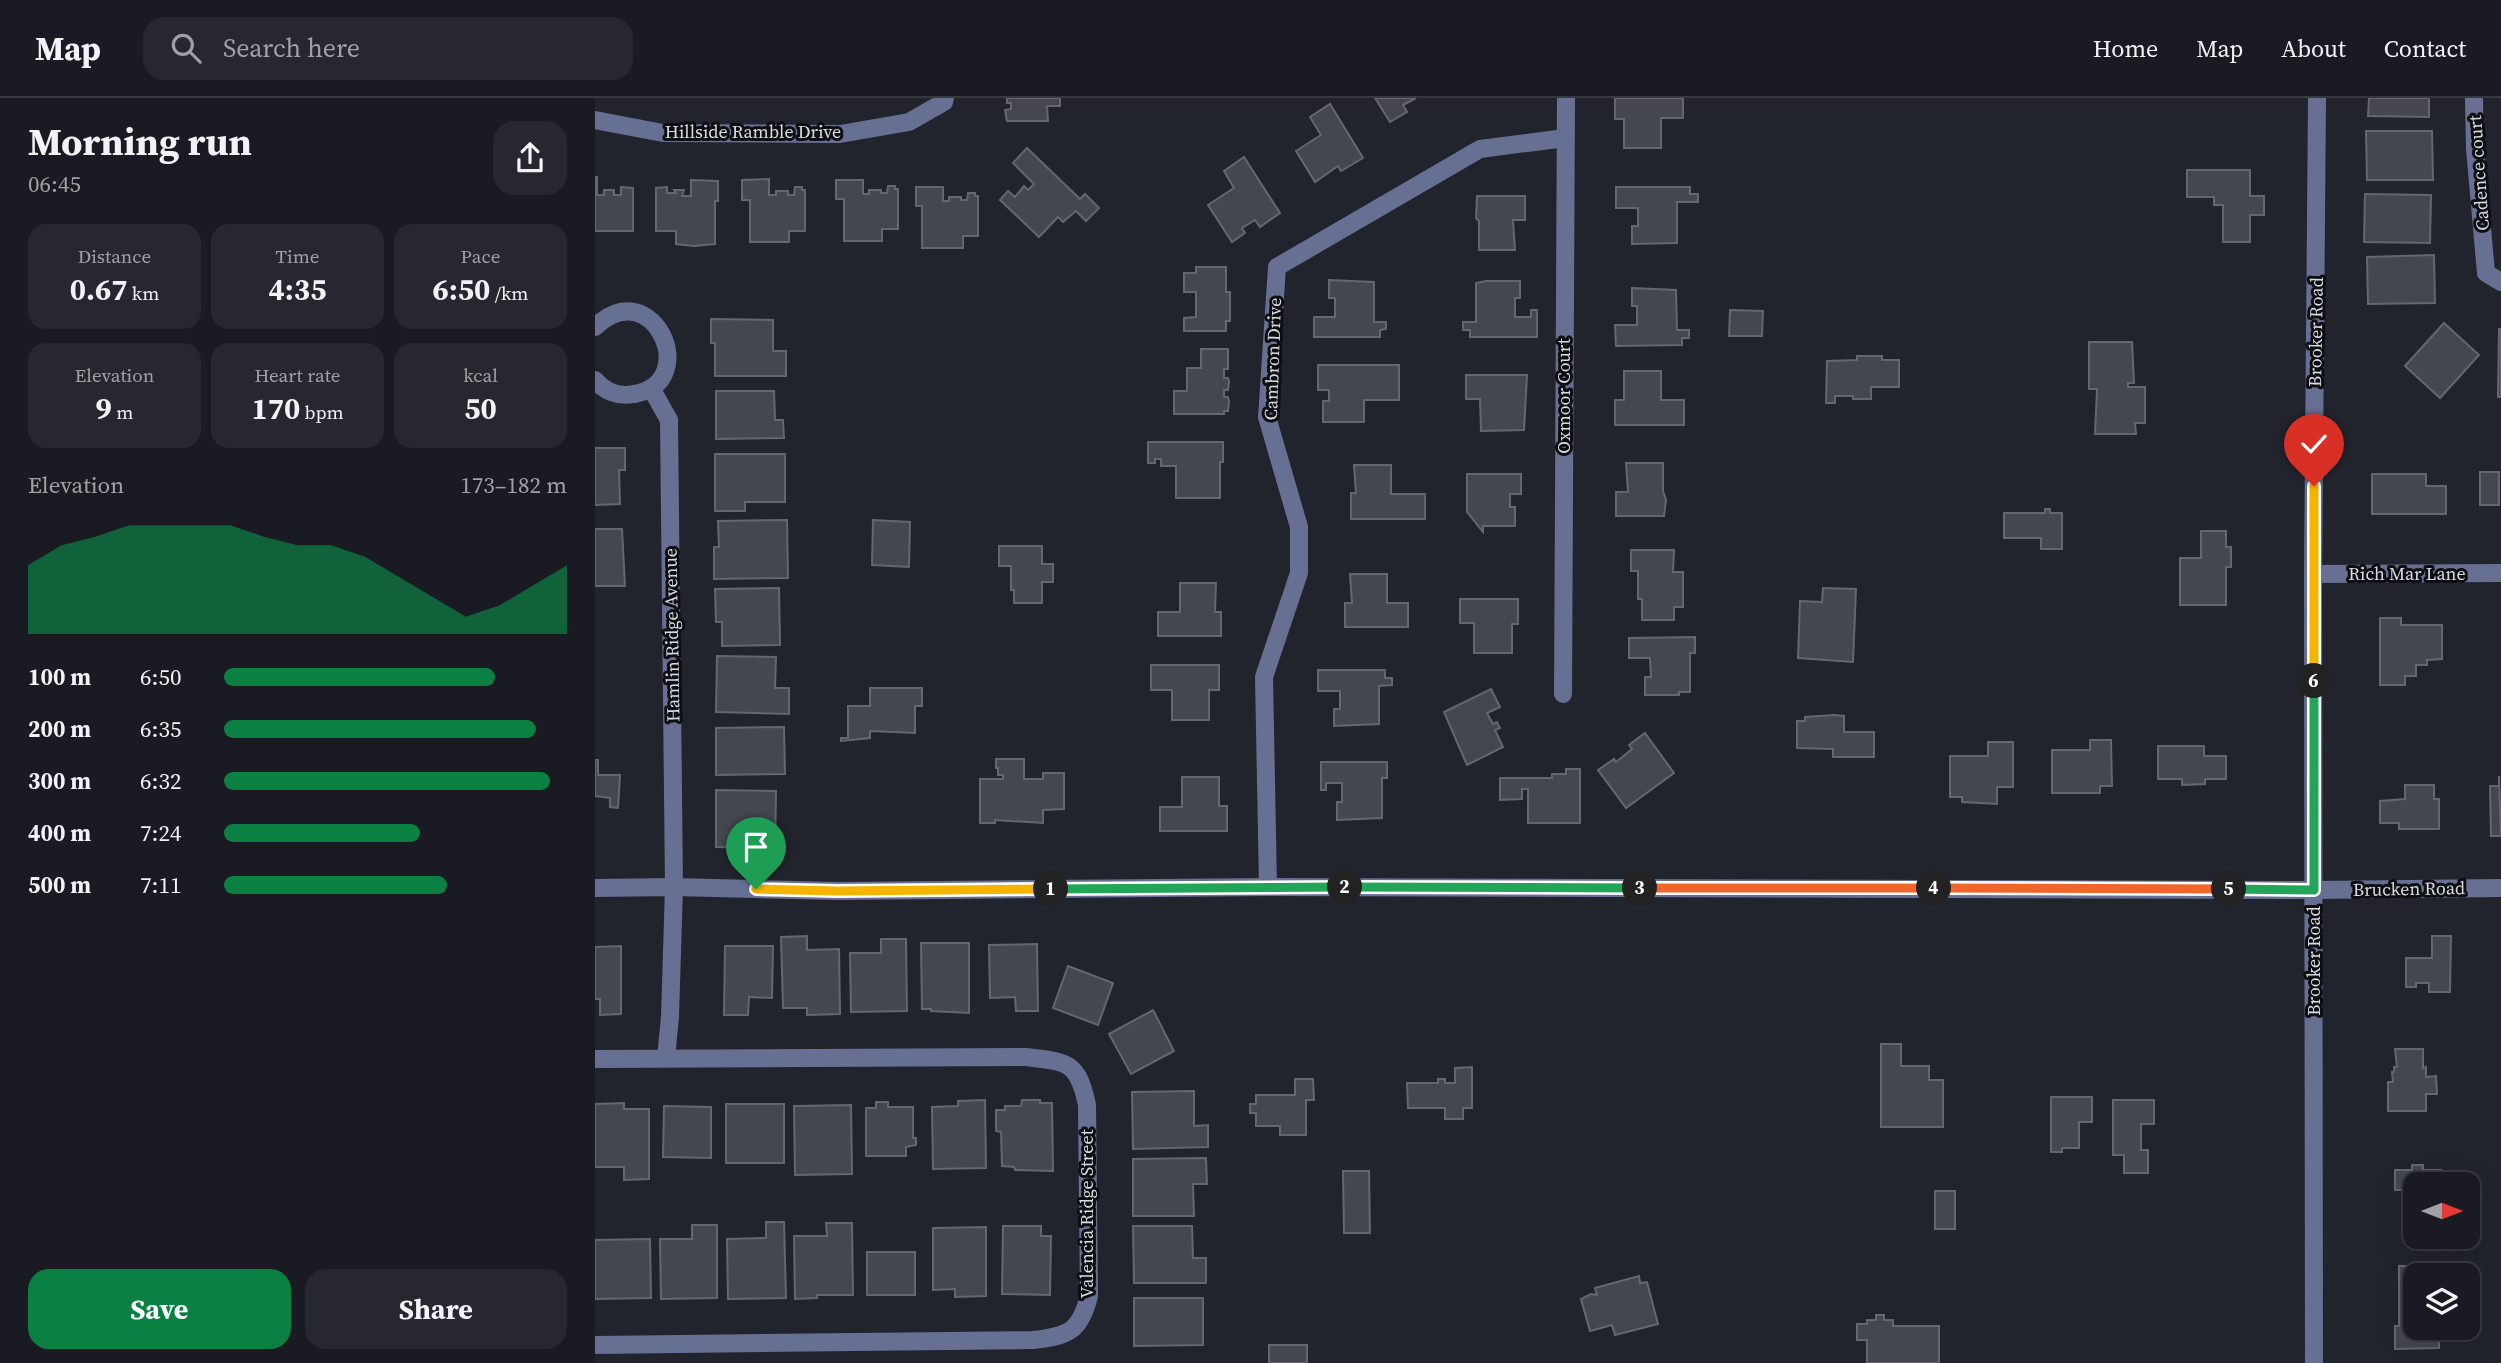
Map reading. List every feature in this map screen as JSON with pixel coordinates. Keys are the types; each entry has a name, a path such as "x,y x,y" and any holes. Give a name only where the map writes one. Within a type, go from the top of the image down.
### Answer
{"street":[{"name":"Hillside Ramble Drive","path":"595,120 663,133 840,134 909,122 944,102 945,98"},
{"name":"Oxmoor Court","path":"1563,694 1566,98"},
{"name":"Brooker Road","path":"2314,1363 2313,574 2318,98"},
{"name":"Cadence court","path":"2474,98 2475,149 2486,273 2501,282"},
{"name":"Cambron Drive","path":"1268,887 1264,677 1299,573 1299,527 1267,417 1277,267 1480,149 1565,138"},
{"path":"595,327 606,317 626,312 646,317 657,325 667,344 667,365 661,378 650,388 625,396 612,393 595,380"},
{"name":"Hamlin Ridge Avenue","path":"650,388 670,420 674,887"},
{"name":"Rich Mar Lane","path":"2313,574 2501,573"},
{"path":"666,1058 674,887"},
{"name":"Brucken Road","path":"595,888 838,891 1268,887 2314,890 2501,888"},
{"name":"Valencia Ridge Street","path":"595,1059 1026,1058 1070,1066 1082,1081 1087,1105 1089,1296 1084,1316 1075,1328 1059,1337 1033,1340 595,1345"}],"building":[{"path":"1007,98 1060,98 1060,106 1047,106 1048,121 1007,121 1005,110 1011,109 1011,103 1007,103"},
{"path":"1375,98 1416,98 1403,105 1407,112 1390,122"},
{"path":"1615,98 1683,98 1683,118 1661,118 1661,148 1624,148 1624,119 1615,119"},
{"path":"2369,98 2429,98 2429,117 2368,116"},
{"path":"1330,104 1363,158 1341,171 1338,166 1315,182 1296,151 1321,135 1310,117"},
{"path":"2366,131 2432,131 2433,180 2367,180"},
{"path":"1027,148 1080,199 1085,194 1099,208 1086,221 1076,211 1063,222 1058,217 1039,237 1000,200 1008,191 1015,197 1024,186 1028,190 1034,184 1013,163"},
{"path":"1244,157 1280,213 1260,227 1255,220 1242,228 1245,233 1232,242 1208,205 1234,188 1224,171"},
{"path":"2187,170 2250,170 2250,196 2264,196 2264,215 2250,215 2250,242 2223,242 2223,205 2214,205 2214,197 2187,197"},
{"path":"595,177 597,195 604,195 604,190 614,190 614,195 621,195 621,187 633,188 633,231 595,231"},
{"path":"769,179 769,195 776,195 776,191 788,191 788,195 794,195 795,187 805,190 805,231 789,231 789,242 750,242 750,200 742,200 742,180"},
{"path":"691,180 718,181 715,244 676,244 676,231 656,231 656,188 667,187 667,193 684,190 682,196 691,196"},
{"path":"836,180 863,180 863,194 869,194 869,190 887,193 888,186 895,186 895,189 898,189 898,229 882,229 882,241 844,241 844,199 836,199"},
{"path":"916,187 943,187 943,201 949,201 949,197 967,200 968,193 975,193 975,196 978,196 978,236 963,236 963,248 922,248 922,206 916,206"},
{"path":"1616,187 1690,187 1690,194 1698,194 1698,202 1677,202 1677,243 1632,244 1632,226 1638,226 1638,208 1616,208"},
{"path":"2365,194 2431,195 2430,243 2364,242"},
{"path":"1477,196 1525,196 1525,220 1513,220 1515,250 1479,250"},
{"path":"2434,255 2435,303 2368,304 2367,257"},
{"path":"1196,267 1226,267 1226,292 1230,292 1230,321 1226,321 1226,331 1184,331 1184,318 1196,317 1196,292 1184,292 1184,273 1196,273"},
{"path":"1329,280 1374,282 1374,322 1386,322 1386,329 1380,330 1380,337 1314,337 1314,317 1335,317 1335,298 1329,298"},
{"path":"1520,281 1520,298 1515,298 1515,317 1531,317 1531,310 1537,310 1537,337 1470,337 1470,330 1463,330 1463,322 1476,322 1476,283"},
{"path":"1632,288 1676,290 1677,330 1689,330 1689,338 1682,338 1682,345 1616,346 1615,325 1637,325 1637,306 1632,306"},
{"path":"1730,310 1763,311 1762,336 1729,336"},
{"path":"711,319 773,320 773,351 786,351 786,376 715,376 715,343 711,343"},
{"path":"2444,323 2479,355 2440,398 2405,366"},
{"path":"2501,329 2501,397 2498,397"},
{"path":"2089,342 2132,342 2134,383 2128,383 2128,387 2145,387 2145,423 2135,423 2136,434 2095,434 2097,389 2089,389"},
{"path":"1201,349 1228,349 1228,369 1224,369 1224,378 1228,378 1229,382 1228,390 1224,390 1224,397 1228,397 1228,411 1224,411 1224,414 1174,414 1174,391 1187,391 1187,368 1201,368"},
{"path":"1857,356 1882,356 1882,360 1899,360 1899,387 1871,387 1871,399 1835,396 1835,403 1826,403 1827,361 1857,360"},
{"path":"1318,365 1399,365 1399,400 1364,400 1364,422 1323,422 1323,401 1329,401 1329,390 1318,390"},
{"path":"1624,371 1661,371 1661,400 1684,400 1684,425 1615,425 1615,400 1624,400"},
{"path":"1466,375 1527,375 1524,430 1481,431 1480,399 1466,399"},
{"path":"716,391 774,391 775,420 783,420 784,438 716,439"},
{"path":"1148,442 1223,442 1220,498 1176,498 1176,466 1161,466 1161,459 1148,463"},
{"path":"595,448 625,448 625,470 619,470 620,504 595,505"},
{"path":"715,454 785,454 785,502 745,502 745,511 715,511"},
{"path":"1626,463 1663,463 1663,491 1666,500 1664,516 1616,516 1616,492 1628,492"},
{"path":"1354,465 1391,465 1391,494 1425,494 1425,519 1351,519 1351,493 1356,493"},
{"path":"2480,472 2499,472 2499,505 2480,505"},
{"path":"1467,474 1521,474 1521,494 1510,494 1510,507 1515,507 1515,526 1483,526 1483,532 1467,512"},
{"path":"2372,474 2426,474 2426,486 2446,486 2446,514 2372,514"},
{"path":"2045,509 2050,509 2050,513 2062,513 2062,549 2041,549 2041,538 2004,538 2004,513 2045,513"},
{"path":"787,520 788,578 714,579 714,547 719,547 718,521"},
{"path":"873,520 910,522 909,567 872,565"},
{"path":"595,529 622,529 625,586 595,586"},
{"path":"2201,531 2226,531 2226,547 2231,547 2231,567 2226,567 2226,605 2180,605 2180,558 2201,558"},
{"path":"999,546 1042,546 1042,564 1053,564 1053,582 1042,582 1042,603 1014,603 1011,566 999,566"},
{"path":"1631,550 1674,550 1673,572 1683,572 1683,607 1674,607 1674,620 1642,620 1642,599 1638,599 1638,571 1631,571"},
{"path":"1350,574 1387,574 1387,603 1408,603 1408,627 1345,627 1345,603 1352,603"},
{"path":"1180,583 1216,583 1215,612 1221,612 1221,636 1158,636 1158,612 1180,612"},
{"path":"779,588 780,645 722,646 722,622 716,622 715,589"},
{"path":"1823,588 1856,589 1853,662 1798,658 1800,601 1822,602"},
{"path":"1460,599 1518,599 1518,624 1512,624 1512,653 1474,653 1474,623 1460,623"},
{"path":"2380,618 2401,618 2401,625 2442,625 2442,659 2427,660 2427,665 2416,665 2416,676 2405,676 2405,685 2380,685"},
{"path":"1695,637 1695,653 1690,653 1690,692 1679,692 1679,695 1645,695 1645,677 1651,677 1650,658 1629,658 1629,638"},
{"path":"717,656 776,657 775,688 789,688 789,714 716,712"},
{"path":"1151,665 1219,665 1219,690 1209,690 1209,720 1172,720 1172,690 1151,690"},
{"path":"1318,670 1385,670 1385,678 1392,678 1392,685 1379,686 1379,724 1334,726 1334,709 1340,709 1340,691 1318,691"},
{"path":"870,688 922,688 922,706 915,706 915,733 870,731 870,738 841,741 841,738 848,738 848,706 870,706"},
{"path":"1491,689 1500,707 1487,713 1493,724 1497,722 1500,728 1495,730 1503,747 1467,765 1444,712"},
{"path":"1844,716 1844,732 1874,732 1874,757 1833,757 1833,749 1797,748 1797,721 1805,721 1805,717"},
{"path":"784,727 785,774 716,775 716,728"},
{"path":"1645,733 1674,773 1626,808 1598,770 1614,759 1616,762 1632,749 1629,745"},
{"path":"2090,740 2111,740 2112,786 2100,786 2100,793 2052,793 2052,750 2090,750"},
{"path":"1988,742 2013,742 2013,787 1997,787 1997,804 1962,802 1962,797 1950,797 1950,756 1988,756"},
{"path":"2158,746 2204,746 2204,756 2226,756 2226,779 2205,779 2205,784 2182,785 2182,779 2158,779"},
{"path":"996,759 1024,759 1024,779 1043,779 1043,773 1064,773 1064,809 1043,810 1043,823 995,820 995,823 980,823 980,779 1003,779 1003,775 998,775"},
{"path":"595,760 598,760 598,775 620,775 618,808 610,807 610,798 595,796"},
{"path":"1321,762 1387,762 1387,778 1382,778 1382,818 1337,820 1337,802 1342,802 1342,783 1326,783 1326,790 1321,790"},
{"path":"1566,769 1580,769 1580,823 1528,823 1528,789 1522,789 1522,799 1500,800 1500,778 1552,778 1552,774 1566,774"},
{"path":"2499,776 2501,836 2491,836 2490,786 2499,786"},
{"path":"1182,777 1219,777 1219,806 1227,806 1227,831 1160,831 1160,807 1182,807"},
{"path":"2405,785 2434,785 2434,799 2439,799 2439,829 2399,829 2399,823 2380,823 2380,801 2405,799"},
{"path":"716,790 776,791 775,848 716,847"},
{"path":"807,936 807,950 839,949 840,1014 807,1015 807,1008 783,1008 781,937"},
{"path":"2432,936 2451,936 2450,992 2429,992 2429,983 2416,983 2416,987 2406,987 2406,958 2432,958"},
{"path":"881,939 906,939 907,1011 851,1012 850,953 881,953"},
{"path":"921,943 969,943 969,1013 922,1009"},
{"path":"1037,944 1038,1011 1016,1011 1015,997 990,998 989,945"},
{"path":"621,946 621,1014 600,1015 600,999 595,999 595,947"},
{"path":"725,946 773,946 772,998 749,997 748,1015 724,1015"},
{"path":"1068,966 1113,983 1098,1025 1053,1008"},
{"path":"1153,1010 1174,1051 1131,1074 1109,1034"},
{"path":"1881,1044 1901,1044 1901,1066 1929,1066 1929,1080 1943,1080 1943,1127 1881,1127"},
{"path":"2395,1049 2423,1049 2423,1068 2426,1067 2426,1077 2436,1076 2437,1094 2426,1094 2426,1111 2388,1111 2388,1082 2393,1082 2392,1072 2394,1067 2397,1067"},
{"path":"1472,1067 1472,1108 1463,1108 1463,1119 1445,1119 1445,1108 1408,1108 1407,1083 1438,1083 1438,1079 1445,1079 1445,1083 1455,1083 1455,1068"},
{"path":"1295,1079 1313,1079 1314,1100 1306,1100 1306,1135 1280,1135 1280,1126 1256,1126 1256,1113 1250,1113 1250,1104 1256,1104 1256,1095 1295,1095"},
{"path":"1194,1091 1194,1126 1208,1125 1208,1147 1133,1149 1132,1092"},
{"path":"2051,1097 2092,1097 2092,1122 2079,1122 2079,1148 2062,1148 2062,1152 2051,1152"},
{"path":"985,1100 986,1168 933,1169 932,1107 958,1106 958,1101"},
{"path":"1022,1100 1052,1103 1053,1171 1015,1170 1014,1167 1002,1166 1001,1132 996,1131 996,1110 1005,1110 1005,1106 1021,1106"},
{"path":"2113,1100 2154,1100 2154,1124 2141,1124 2141,1150 2148,1150 2148,1173 2124,1173 2124,1155 2113,1155"},
{"path":"876,1102 888,1102 888,1107 913,1107 913,1138 916,1138 916,1145 906,1147 906,1156 866,1156 866,1108 876,1108"},
{"path":"624,1103 624,1109 649,1109 649,1179 624,1180 624,1167 595,1167 595,1104"},
{"path":"726,1104 784,1104 784,1163 726,1163"},
{"path":"851,1105 852,1174 795,1175 794,1106"},
{"path":"664,1106 711,1107 711,1158 663,1157"},
{"path":"1206,1158 1207,1184 1193,1184 1194,1216 1133,1216 1133,1159"},
{"path":"2412,1165 2423,1165 2423,1170 2441,1172 2403,1172 2403,1190 2395,1190 2395,1170 2412,1170"},
{"path":"1343,1171 1369,1171 1370,1233 1344,1233"},
{"path":"1935,1191 1955,1191 1955,1229 1935,1229"},
{"path":"766,1222 784,1222 786,1298 728,1299 727,1239 766,1238"},
{"path":"826,1223 852,1223 853,1295 817,1295 817,1298 795,1299 794,1236 827,1236"},
{"path":"692,1225 717,1225 717,1298 661,1299 660,1239 692,1239"},
{"path":"1003,1226 1041,1226 1041,1236 1051,1236 1050,1295 1002,1294"},
{"path":"1133,1226 1192,1226 1193,1258 1206,1258 1206,1283 1134,1283"},
{"path":"986,1227 986,1296 955,1297 955,1289 933,1290 933,1228"},
{"path":"650,1239 651,1298 595,1299 595,1240"},
{"path":"867,1252 915,1252 915,1295 867,1295"},
{"path":"2399,1266 2403,1266 2403,1340 2439,1340 2439,1348 2395,1349 2395,1326 2399,1326"},
{"path":"1639,1276 1640,1283 1647,1282 1658,1324 1615,1335 1612,1325 1590,1331 1581,1299 1591,1294 1597,1295 1595,1288"},
{"path":"1134,1298 1203,1298 1203,1345 1134,1346"},
{"path":"1876,1315 1884,1315 1884,1320 1893,1320 1893,1326 1939,1326 1939,1363 1867,1363 1867,1340 1857,1340 1857,1324 1876,1320"},
{"path":"1269,1345 1307,1345 1307,1363 1269,1363"}],"route":[{"path":"756,889 838,891 1287,887 2314,890 2314,486"}]}
